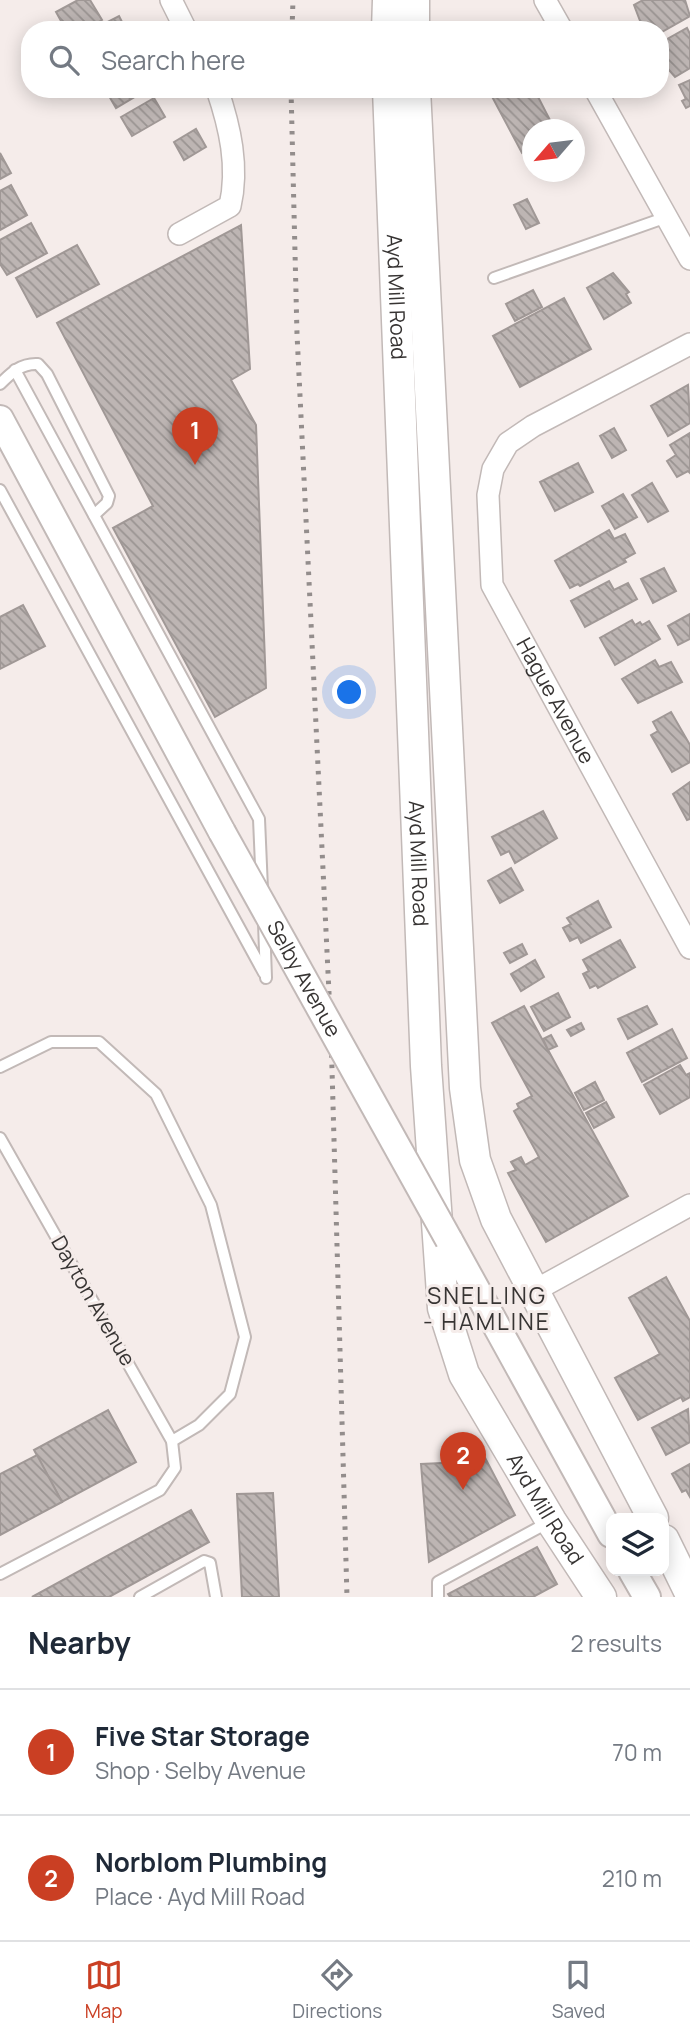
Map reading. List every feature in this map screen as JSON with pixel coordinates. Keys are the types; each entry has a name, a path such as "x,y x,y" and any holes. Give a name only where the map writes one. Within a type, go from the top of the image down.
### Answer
{"main road":[{"path":"387,0 387,21"},
{"path":"414,0 414,21"},
{"name":"Ayd Mill Road","path":"388,98 408,544 426,1066 443,1308 464,1374 551,1521 601,1597"},
{"name":"Ayd Mill Road","path":"415,98 465,1088 475,1160 496,1219 650,1513"},
{"path":"669,1549 690,1593"}],"street":[{"path":"170,0 182,21"},
{"path":"545,0 557,21"},
{"path":"179,234 230,206 236,182 227,117 220,98"},
{"path":"601,98 690,259"},
{"name":"Hague Avenue","path":"690,344 533,426 508,443 493,469 488,495 492,585 690,948"},
{"name":"Selby Avenue","path":"0,419 222,832 606,1525"},
{"path":"534,1291 690,1205"},
{"path":"635,1576 647,1597"}],"lane":[{"path":"495,278 667,217"},
{"path":"0,384 15,370 29,363 38,364 55,387 108,496 107,503 94,515"},
{"path":"0,490 266,978 259,819 15,370"},
{"path":"0,1066 51,1042 99,1042 156,1094 211,1205 245,1337 230,1394 199,1425 172,1441"},
{"name":"Dayton Avenue","path":"0,1138 172,1441 175,1468 160,1490 0,1574"},
{"path":"438,1597 438,1582 551,1521"},
{"path":"140,1597 204,1561 210,1563 214,1574 216,1597"}],"building":[{"path":"78,0 90,0 102,20 61,21 56,12"},
{"path":"643,0 685,0 690,16 669,28 669,21 640,21 634,5"},
{"path":"687,28 690,34 690,68 675,77 669,70 669,38"},
{"path":"690,80 690,106 686,108 682,101 686,99 679,85"},
{"path":"110,98 133,98 116,108"},
{"path":"154,98 165,117 132,136 121,117"},
{"path":"493,98 539,98 549,119 522,119 522,153"},
{"path":"196,129 206,147 184,160 174,142"},
{"path":"0,153 11,173 0,179"},
{"path":"11,185 27,215 0,230 0,191"},
{"path":"527,199 539,223 526,229 514,205"},
{"path":"31,223 47,253 7,275 0,264 0,240"},
{"path":"241,225 250,369 231,380 256,425 266,688 215,717 113,528 153,506 57,323"},
{"path":"77,245 99,284 37,317 16,278"},
{"path":"613,273 629,292 626,294 631,303 604,319 587,288"},
{"path":"533,290 542,307 515,321 506,304"},
{"path":"564,298 591,349 520,387 493,336"},
{"path":"688,385 690,423 668,436 651,406"},
{"path":"614,428 626,450 612,458 600,436"},
{"path":"690,433 690,473 688,471 677,477 667,461 676,455 670,445"},
{"path":"578,463 593,492 555,511 540,482"},
{"path":"652,483 668,511 648,522 632,495"},
{"path":"623,494 637,517 615,529 602,506"},
{"path":"609,530 614,539 625,534 635,553 624,559 626,562 580,586 578,584 570,588 555,561"},
{"path":"664,568 676,591 653,603 641,579"},
{"path":"609,581 614,590 628,583 637,599 585,627 571,601"},
{"path":"23,605 45,646 0,669 0,617"},
{"path":"690,614 690,639 678,645 668,626"},
{"path":"632,620 635,625 649,621 660,639 615,665 600,638"},
{"path":"655,660 659,667 671,662 682,682 638,703 622,679"},
{"path":"671,712 690,745 690,762 672,772 651,735 658,731 653,722"},
{"path":"690,782 690,819 687,820 673,794"},
{"path":"543,811 557,838 515,863 509,851 501,855 492,837"},
{"path":"511,868 523,890 500,903 488,881"},
{"path":"598,901 611,927 581,943 578,937 570,941 563,928 571,924 567,918"},
{"path":"620,940 635,967 598,988 596,985 590,988 583,974 589,971 583,960"},
{"path":"522,944 527,954 510,963 504,953"},
{"path":"535,960 544,977 521,991 511,974"},
{"path":"558,993 570,1017 544,1031 531,1007"},
{"path":"524,1006 628,1196 546,1242 508,1173 516,1170 511,1162 521,1157 525,1165 539,1157 514,1111 519,1108 517,1104 532,1096 492,1023"},
{"path":"647,1006 657,1024 628,1039 618,1019"},
{"path":"581,1023 584,1029 571,1036 567,1030"},
{"path":"672,1029 687,1058 642,1082 627,1053"},
{"path":"551,1035 557,1046 548,1050 543,1039"},
{"path":"680,1065 686,1075 690,1073 690,1097 660,1114 644,1085"},
{"path":"595,1082 604,1100 584,1110 575,1093"},
{"path":"606,1102 614,1117 594,1128 586,1113"},
{"path":"666,1277 690,1321 690,1397 683,1401 681,1397 638,1420 615,1378 660,1354 629,1298"},
{"path":"688,1409 690,1442 666,1455 652,1428"},
{"path":"108,1410 136,1462 62,1502 34,1450"},
{"path":"482,1452 515,1515 429,1562 421,1464 465,1462"},
{"path":"37,1455 62,1502 0,1535 0,1474"},
{"path":"690,1464 690,1497 686,1490 682,1492 672,1474"},
{"path":"273,1493 279,1597 242,1597 237,1494"},
{"path":"191,1510 209,1542 109,1597 32,1597"},
{"path":"537,1547 557,1584 533,1597 450,1597 448,1594"}],"railway":[{"path":"292,21 293,0"},
{"path":"291,98 297,334 331,1034 347,1597"}],"place":[{"name":"Five Star Storage","path":"195,465"},
{"name":"Norblom Plumbing","path":"463,1490"}],"district":[{"name":"SNELLING - HAMLINE","path":"487,1309"}]}
